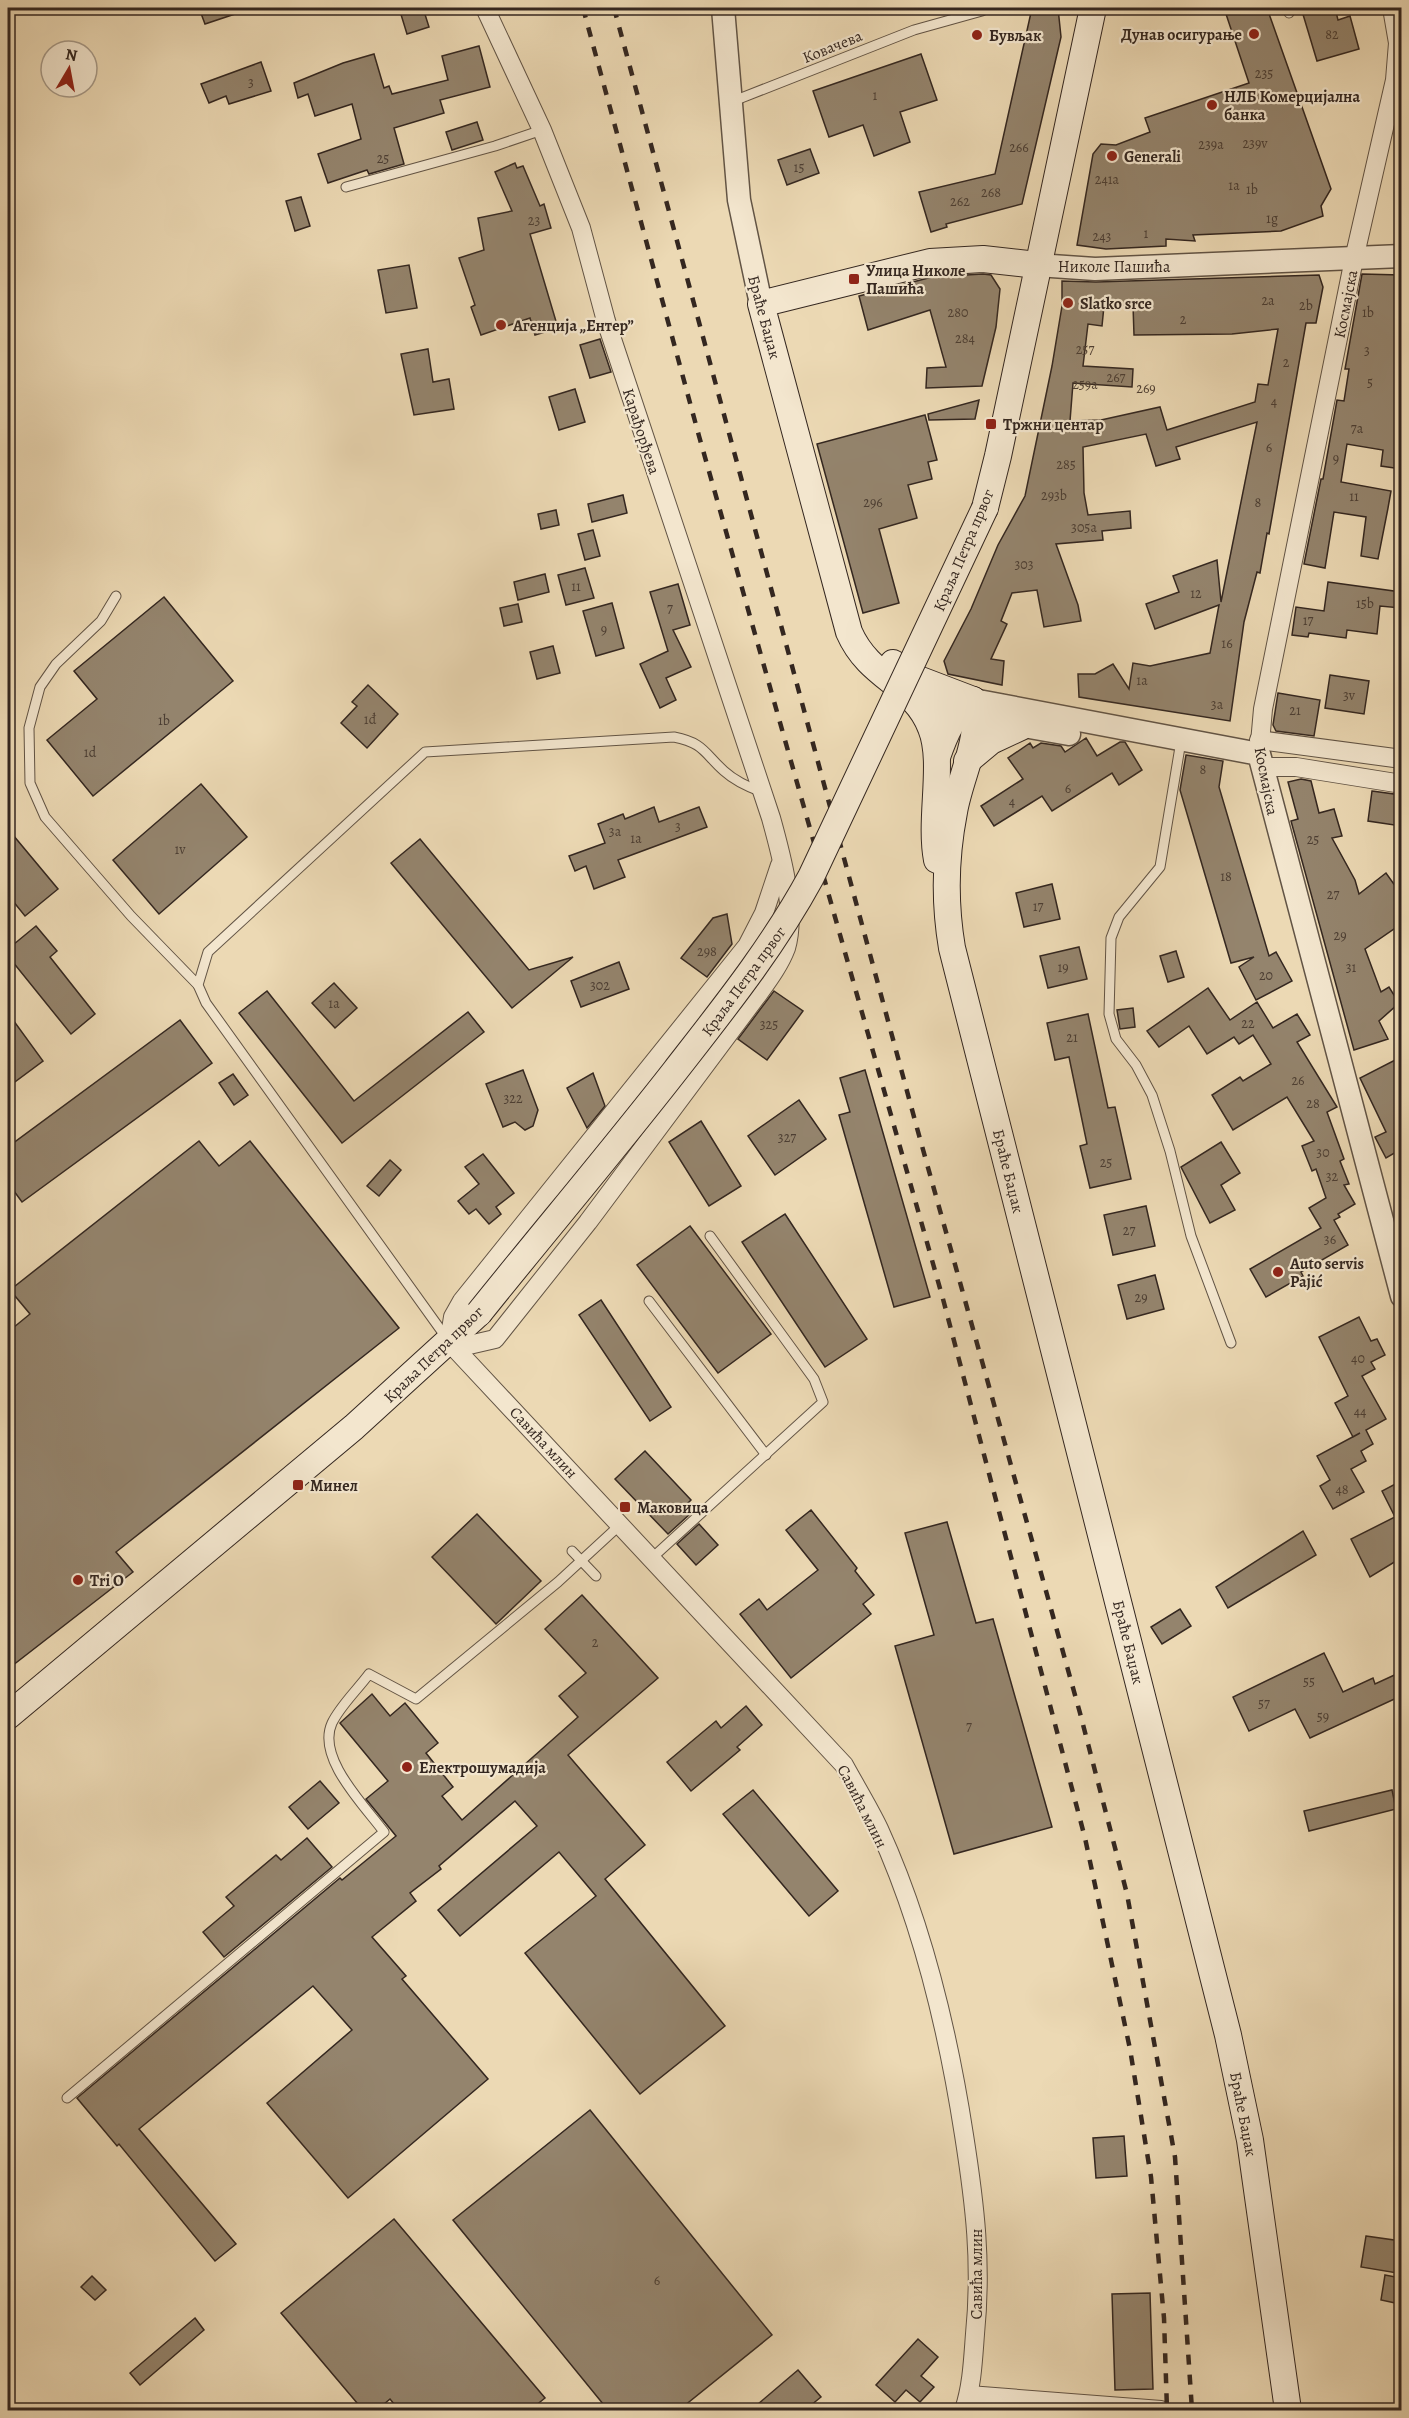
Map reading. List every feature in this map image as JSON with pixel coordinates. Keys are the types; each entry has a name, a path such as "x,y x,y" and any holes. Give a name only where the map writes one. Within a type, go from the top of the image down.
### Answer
{"main road":[{"name":"Краља Петра првог","path":"8,1716 354,1427 450,1342 479,1312 671,1076 739,990 783,926 811,877 985,508 1093,8"},
{"name":"Николе Пашића","path":"761,304 908,268 956,259 1037,265"},
{"name":"Браће Баџак","path":"761,304 848,619 849,632 861,655 879,673 909,693 931,727 936,760 934,844 944,879"},
{"name":"Браће Баџак","path":"848,619 887,658 938,688 969,711 974,738 953,816 944,879 945,909 952,948 1238,2079 1257,2188 1288,2410"},
{"path":"936,760 944,736 969,711"},
{"path":"966,762 991,741 1021,727"}],"street":[{"name":"Браће Баџак","path":"723,8 729,103 739,200 761,304"},
{"name":"Космајска","path":"1392,8 1399,34 1395,80 1354,259 1263,709 1260,754 1353,1105 1394,1243 1401,1296"},
{"name":"Карађорђева","path":"450,1342 469,1345 495,1340 588,1222 759,993 786,946 788,904 781,862 762,792 606,321 581,228 542,130 487,11"},
{"name":"Николе Пашића","path":"1037,265 1095,270 1401,256"},
{"path":"909,693 1021,727 1106,737 1136,732"},
{"path":"969,711 1136,732 1260,754 1401,759"},
{"path":"1260,754 1296,767 1401,784"},
{"path":"450,1342 453,1317 462,1301 747,946 764,913 781,862"},
{"name":"Савића млин","path":"450,1342 844,1765 879,1830 912,1917 936,1995 957,2092 979,2243 978,2309 967,2403"},
{"path":"967,2403 1161,2410"}],"lane":[{"name":"Ковачева","path":"729,103 914,30 982,11"},
{"path":"346,187 495,146 542,130"},
{"path":"116,597 101,621 56,664 40,687 29,728 30,783 38,806 131,916 198,985 206,1003 450,1342"},
{"path":"198,985 208,952 425,752 674,737 696,744 707,751 731,777 762,792"},
{"path":"1181,739 1160,867 1119,917 1111,938 1109,1014 1116,1039 1136,1065 1152,1095 1170,1151 1191,1236 1231,1343"},
{"path":"652,1558 824,1402 814,1379 710,1236"},
{"path":"649,1301 766,1455"},
{"path":"67,2098 384,1832 336,1768 330,1745 332,1723 369,1674 416,1699 581,1561 621,1524"},
{"path":"572,1551 596,1576"}],"building":[{"path":"199,8 246,8 247,10 205,24"},
{"path":"399,8 423,8 429,27 407,34"},
{"path":"1032,8 1058,8 1061,37 1022,204 946,224 947,227 931,232 919,192 995,174"},
{"path":"1224,8 1267,8 1331,189 1321,206 1323,216 1281,231 1193,235 1195,241 1166,239 1166,246 1106,249 1077,245 1093,154 1101,144 1116,145 1150,132 1145,118 1249,83"},
{"path":"1335,8 1338,20 1350,16 1359,49 1317,61 1302,11"},
{"path":"479,46 490,87 440,100 444,113 394,128 404,164 369,174 367,170 328,183 318,154 361,139 352,104 315,116 308,94 298,98 294,83 343,63 374,54 384,88 389,86 392,94 448,80 442,56"},
{"path":"921,54 937,100 900,112 910,142 874,156 863,125 829,137 813,91"},
{"path":"261,62 271,91 229,104 226,96 209,103 201,84"},
{"path":"477,122 483,140 452,150 446,132"},
{"path":"810,149 819,173 787,185 778,160"},
{"path":"515,163 517,168 523,166 540,206 544,204 551,228 530,234 558,328 535,335 530,318 481,335 471,307 475,305 459,258 484,250 478,218 512,211 495,172"},
{"path":"301,197 310,226 295,231 286,201"},
{"path":"409,265 417,308 386,313 378,270"},
{"path":"1362,274 1401,275 1401,469 1381,466 1383,450 1347,444 1341,482 1391,491 1388,508 1378,559 1361,556 1366,517 1334,512 1325,568 1304,564 1321,479 1323,479 1337,400 1344,401 1349,369 1345,369"},
{"path":"991,275 1000,289 996,327 982,386 926,388 927,368 946,367 930,310 868,330 859,296 932,277"},
{"path":"1319,275 1323,287 1316,323 1306,323 1269,534 1267,533 1260,573 1257,572 1244,622 1230,721 1079,697 1078,674 1095,674 1113,664 1129,689 1133,663 1150,666 1210,653 1219,605 1155,629 1146,604 1179,592 1173,576 1217,560 1221,602 1257,422 1176,447 1180,459 1156,466 1146,434 1083,447 1084,493 1088,515 1130,511 1131,528 1102,531 1103,540 1056,544 1078,605 1081,621 1044,627 1037,590 1012,593 1001,621 1007,624 991,659 1004,661 1002,685 948,674 944,661 971,609 998,545 1025,496 1052,366 1062,306 1062,281","holes":["1133,305 1134,335 1232,334 1278,329 1268,385 1258,384 1255,402 1167,430 1160,407 1101,420 1070,421 1073,383 1132,387 1133,369 1083,366 1088,324 1102,326 1104,306"]},
{"path":"600,339 611,372 590,378 580,345"},
{"path":"428,349 433,382 449,379 454,409 414,415 401,354"},
{"path":"575,389 585,422 559,430 549,397"},
{"path":"979,400 975,419 929,420 928,414"},
{"path":"925,415 937,460 928,462 932,479 908,485 917,518 879,529 899,603 863,613 817,444"},
{"path":"623,495 627,513 592,522 588,504"},
{"path":"556,510 559,525 541,529 538,514"},
{"path":"593,530 600,556 585,560 578,534"},
{"path":"585,568 594,598 566,605 558,575"},
{"path":"545,574 549,592 518,600 514,582"},
{"path":"1328,582 1401,592 1401,608 1380,606 1377,634 1347,630 1346,638 1309,633 1308,637 1292,635 1296,607 1324,611"},
{"path":"678,584 690,625 673,630 691,667 666,678 676,700 660,708 640,664 668,651 650,592"},
{"path":"164,597 233,681 93,796 47,740 97,699 74,671"},
{"path":"612,603 624,648 596,656 583,611"},
{"path":"518,604 522,622 504,626 500,608"},
{"path":"553,646 560,673 537,679 530,652"},
{"path":"1330,675 1369,681 1364,714 1325,708"},
{"path":"368,685 398,714 367,748 341,723 357,706 352,702"},
{"path":"1278,693 1320,700 1314,736 1276,731 1273,725"},
{"path":"1086,738 1097,756 1120,742 1125,742 1142,770 1119,785 1112,773 1052,811 1042,796 994,826 981,806 1023,779 1008,758 1030,743 1033,748 1041,743 1061,746 1065,752"},
{"path":"1186,755 1223,761 1219,787 1269,956 1276,952 1292,981 1256,1000 1239,967 1254,957 1231,963 1180,790"},
{"path":"1301,779 1311,781 1319,813 1334,809 1342,836 1332,838 1355,880 1359,894 1386,873 1401,894 1401,924 1365,949 1381,992 1389,987 1399,1003 1379,1021 1388,1039 1354,1050 1291,821 1298,819 1288,782"},
{"path":"201,784 247,837 159,914 113,860"},
{"path":"1372,791 1401,795 1401,826 1368,821"},
{"path":"654,807 659,822 699,807 707,827 618,860 625,877 594,889 586,866 575,871 569,856 605,843 598,824 623,814 625,819"},
{"path":"8,829 58,889 25,916 8,895"},
{"path":"420,839 529,970 573,957 512,1008 391,863"},
{"path":"1052,884 1060,919 1024,927 1016,893"},
{"path":"727,914 732,944 707,977 681,958 713,918"},
{"path":"36,926 57,951 50,957 95,1014 71,1034 8,956 8,949"},
{"path":"1079,947 1087,979 1048,988 1040,956"},
{"path":"1176,951 1184,977 1168,982 1160,956"},
{"path":"619,962 629,989 581,1007 571,981"},
{"path":"334,983 357,1008 335,1028 312,1003"},
{"path":"1208,988 1230,1020 1257,1002 1273,1028 1297,1014 1310,1035 1297,1042 1337,1107 1327,1112 1344,1159 1340,1161 1349,1184 1344,1185 1355,1204 1338,1214 1340,1217 1334,1220 1348,1245 1301,1272 1303,1276 1266,1297 1250,1269 1321,1228 1309,1208 1326,1198 1316,1169 1312,1171 1302,1146 1314,1141 1287,1097 1233,1130 1212,1095 1240,1077 1243,1081 1271,1064 1253,1035 1239,1044 1234,1037 1207,1054 1189,1026 1159,1047 1147,1031"},
{"path":"267,991 354,1101 468,1012 484,1032 342,1143 239,1013"},
{"path":"774,991 803,1011 767,1060 738,1039"},
{"path":"1133,1008 1135,1027 1120,1029 1117,1010"},
{"path":"8,1013 43,1061 8,1087"},
{"path":"1088,1014 1108,1108 1115,1107 1131,1179 1090,1188 1080,1146 1087,1144 1069,1057 1055,1060 1047,1023"},
{"path":"180,1020 212,1063 22,1202 8,1183 8,1147"},
{"path":"1401,1057 1401,1163 1396,1152 1386,1158 1375,1137 1386,1132 1360,1078"},
{"path":"523,1070 538,1110 533,1126 525,1130 515,1122 503,1127 486,1084"},
{"path":"865,1070 930,1297 894,1307 839,1115 850,1112 840,1078"},
{"path":"593,1073 605,1106 587,1128 567,1088"},
{"path":"233,1074 248,1095 234,1105 219,1083"},
{"path":"799,1100 826,1139 775,1175 748,1136"},
{"path":"701,1121 741,1186 709,1206 669,1142"},
{"path":"199,1141 219,1166 250,1141 399,1328 116,1552 133,1572 8,1669 8,1332 30,1314 10,1290"},
{"path":"1221,1142 1240,1173 1221,1185 1235,1210 1210,1223 1181,1167"},
{"path":"483,1154 514,1193 496,1207 501,1214 489,1224 476,1209 469,1214 458,1201 479,1184 465,1167"},
{"path":"390,1160 401,1170 379,1196 367,1186"},
{"path":"1146,1206 1155,1246 1113,1255 1104,1215"},
{"path":"785,1214 867,1339 825,1367 742,1242"},
{"path":"690,1226 771,1334 718,1373 637,1265"},
{"path":"1155,1275 1164,1309 1127,1319 1118,1285"},
{"path":"601,1300 671,1407 650,1421 579,1315"},
{"path":"1359,1317 1371,1341 1377,1339 1385,1355 1371,1362 1375,1369 1362,1376 1386,1419 1366,1430 1373,1444 1361,1451 1366,1461 1351,1469 1364,1492 1333,1509 1320,1486 1330,1480 1317,1456 1353,1437 1335,1403 1348,1396 1319,1337"},
{"path":"645,1451 691,1500 684,1507 690,1514 668,1534 615,1479"},
{"path":"1401,1481 1401,1558 1370,1577 1351,1539 1395,1517 1382,1491"},
{"path":"811,1510 857,1568 855,1571 874,1595 863,1604 871,1614 791,1678 740,1614 759,1599 767,1610 818,1570 786,1530"},
{"path":"477,1514 541,1581 496,1624 432,1557"},
{"path":"947,1522 976,1623 993,1619 1052,1827 954,1854 895,1646 934,1635 905,1533"},
{"path":"699,1524 718,1545 696,1565 677,1544"},
{"path":"1303,1531 1316,1555 1228,1608 1216,1587"},
{"path":"582,1595 658,1678 568,1755 645,1845 605,1879 725,2026 640,2094 525,1953 596,1896 559,1852 460,1936 438,1910 537,1826 515,1801 439,1866 441,1869 410,1893 416,1901 372,1937 406,1976 402,1979 488,2079 348,2198 267,2103 352,2030 313,1986 139,2129 236,2244 215,2261 119,2144 117,2146 77,2098 340,1878 342,1880 396,1836 366,1799 388,1781 340,1723 372,1694 390,1716 405,1703 438,1743 426,1753 453,1787 442,1796 462,1820 578,1717 559,1696 586,1673 545,1629"},
{"path":"1180,1609 1191,1626 1162,1644 1151,1627"},
{"path":"1324,1653 1343,1692 1373,1678 1375,1684 1401,1672 1401,1696 1310,1738 1295,1709 1249,1731 1233,1697"},
{"path":"746,1706 762,1725 737,1747 740,1750 691,1791 667,1762 716,1721 721,1728"},
{"path":"320,1781 339,1803 308,1829 289,1807"},
{"path":"753,1790 838,1891 809,1916 723,1814"},
{"path":"1392,1790 1396,1809 1309,1831 1304,1811"},
{"path":"307,1838 332,1867 224,1957 203,1932 234,1906 226,1897 276,1855 281,1860"},
{"path":"590,2110 772,2335 679,2410 608,2410 453,2220"},
{"path":"1124,2136 1127,2176 1096,2178 1093,2138"},
{"path":"394,2219 545,2398 530,2410 399,2410 390,2399 377,2410 363,2410 281,2313"},
{"path":"1366,2236 1401,2241 1397,2273 1361,2267"},
{"path":"1385,2275 1401,2278 1400,2304 1381,2300"},
{"path":"92,2276 106,2290 95,2300 81,2287"},
{"path":"1150,2293 1153,2389 1115,2390 1112,2294"},
{"path":"195,2318 204,2330 140,2385 130,2373"},
{"path":"918,2339 938,2357 921,2376 934,2387 920,2402 906,2390 895,2402 876,2385"},
{"path":"798,2370 821,2397 805,2410 751,2410"}],"railway":[{"path":"583,8 699,436 943,1299 1085,1838 1130,2049 1151,2177 1164,2318 1167,2410"},
{"path":"614,8 917,1128 1080,1713 1127,1894 1175,2157 1192,2410"}],"place":[{"name":"Дунав осигурање","path":"1254,34"},
{"name":"Бувљак","path":"977,35"},
{"name":"НЛБ Комерцијална банка","path":"1212,105"},
{"name":"Generali","path":"1112,156"},
{"name":"Улица Николе Пашића","path":"854,279"},
{"name":"Slatko srce","path":"1068,303"},
{"name":"Агенција „Ентер”","path":"501,325"},
{"name":"Тржни центар","path":"991,424"},
{"name":"Auto servis Pajić","path":"1278,1272"},
{"name":"Минел","path":"298,1485"},
{"name":"Маковица","path":"625,1507"},
{"name":"Tri O","path":"78,1580"},
{"name":"Електрошумадија","path":"407,1767"}]}
